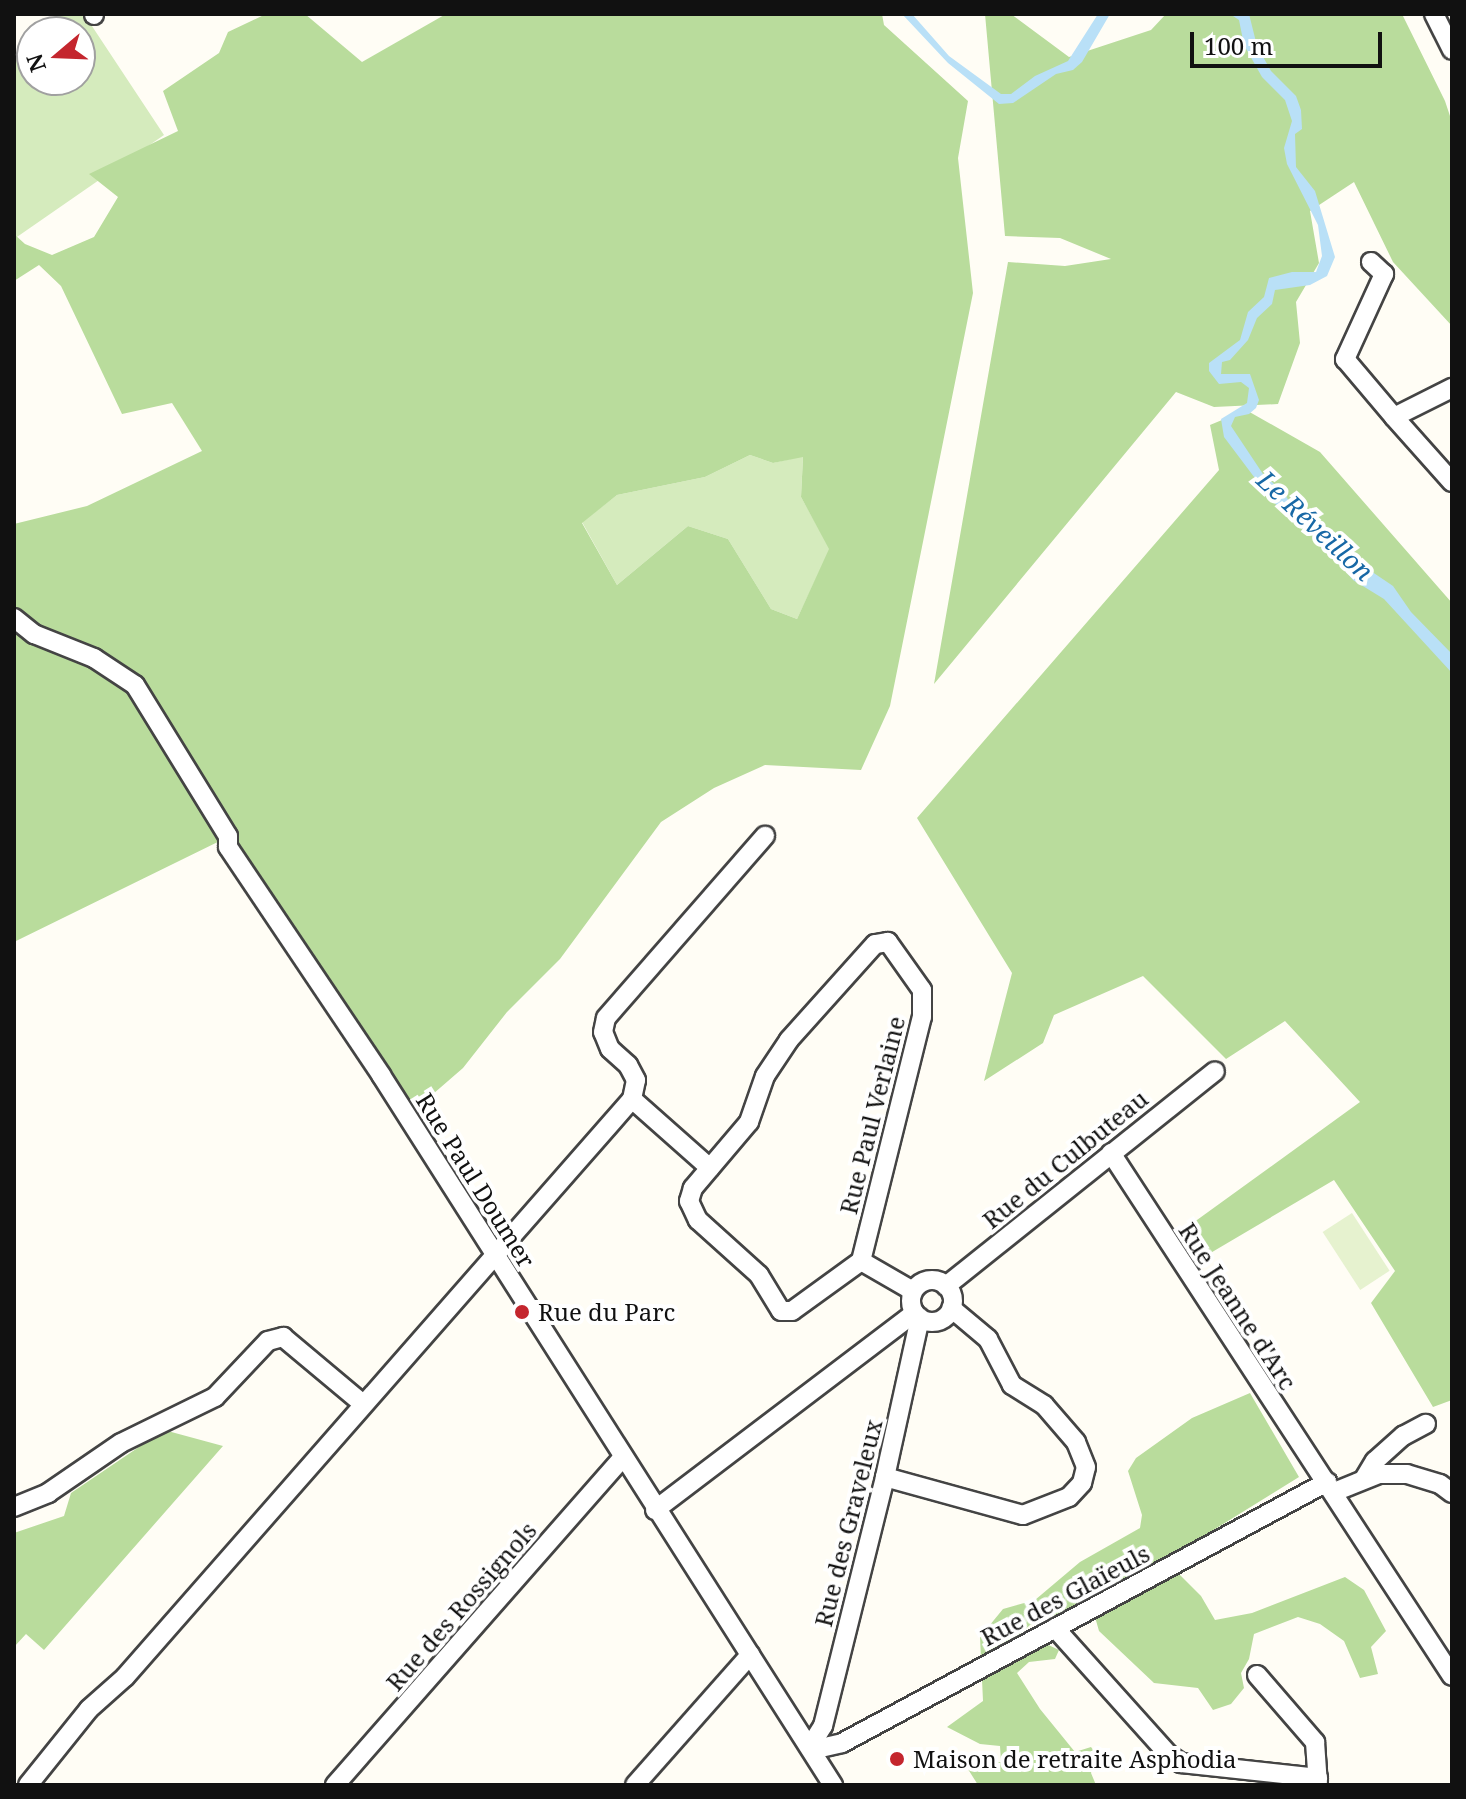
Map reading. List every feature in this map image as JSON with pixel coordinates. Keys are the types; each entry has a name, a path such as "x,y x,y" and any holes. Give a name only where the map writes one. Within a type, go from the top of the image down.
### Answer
{"street":[{"path":"1434,14 1452,50"},
{"path":"1371,262 1384,274 1345,359 1452,482"},
{"path":"1394,417 1452,388"},
{"name":"Rue Paul Doumer","path":"14,618 34,634 94,658 135,685 228,836 228,847 381,1075 750,1655 815,1741 820,1765 833,1785"},
{"path":"28,1785 89,1709 125,1677 336,1438 362,1403 496,1258 498,1249 632,1099 636,1080 628,1065 610,1049 603,1032 606,1018 765,836"},
{"name":"Rue Paul Verlaine","path":"888,942 922,990 922,1017 861,1261 792,1311 781,1311 759,1275 698,1220 689,1201 693,1188 749,1122 765,1076 789,1040 875,944 888,942"},
{"name":"Rue du Culbuteau","path":"946,1286 1215,1071"},
{"path":"632,1099 710,1168"},
{"name":"Rue Jeanne d'Arc","path":"1111,1153 1452,1676"},
{"path":"861,1261 913,1291"},
{"path":"931,1280 946,1286 952,1296 951,1308 935,1321 917,1316 911,1300 913,1291 921,1282 931,1280"},
{"path":"885,1477 1023,1515 1069,1497 1082,1483 1086,1467 1076,1442 1044,1405 1012,1385 988,1339 951,1308"},
{"path":"655,1510 917,1316"},
{"name":"Rue des Graveleux","path":"815,1741 823,1726 885,1477 917,1316"},
{"path":"14,1507 48,1493 121,1443 215,1397 268,1341 283,1337 362,1403"},
{"path":"1364,1479 1375,1461 1403,1436 1426,1424"},
{"name":"Rue des Rossignols","path":"335,1785 622,1458"},
{"path":"1364,1479 1379,1474 1407,1474 1440,1484 1452,1493"},
{"name":"Rue des Glaïeuls","path":"815,1741 842,1743 1055,1628 1331,1487 1364,1479"},
{"path":"1055,1628 1168,1754 1181,1763 1318,1782 1315,1742 1257,1675"},
{"path":"635,1785 750,1655"}],"green space":[{"path":"84,14 85,16 54,16"},
{"path":"266,14 305,14 362,62 446,14 882,14 884,25 968,101 958,158 973,293 890,706 861,770 765,765 714,788 661,822 560,959 507,1012 463,1068 403,1120 230,836 14,942 14,524 87,506 202,451 172,403 122,414 61,286 39,265 14,281 14,234 25,244 52,255 94,237 118,197 89,174 178,131 163,91 219,53 228,32","holes":["750,455 773,463 803,457 801,497 829,549 797,619 771,609 728,539 688,526 617,585 582,523 617,495 705,477"]},
{"path":"985,14 1011,14 1069,57 1151,30 1166,14 1402,14 1445,101 1452,122 1452,326 1393,262 1354,182 1310,211 1319,263 1296,302 1300,343 1278,404 1214,407 1176,392 934,684 1008,262 1065,266 1111,259 1060,238 1005,236"},
{"path":"96,32 164,135 14,239 16,55 16,96 96,96"},
{"path":"1246,410 1320,452 1452,603 1452,1400 1433,1407 1371,1303 1395,1271 1334,1180 1202,1258 1179,1233 1360,1102 1285,1021 1226,1059 1143,976 1054,1015 1043,1043 984,1081 1012,973 917,818 1219,470 1210,425"},
{"path":"750,455 773,463 803,456 801,497 830,549 797,619 771,609 728,539 688,526 617,585 582,522 617,495 705,477"},
{"path":"1352,1213 1390,1271 1360,1290 1323,1232"},
{"path":"1250,1393 1299,1477 1165,1560 1201,1596 1215,1620 1252,1613 1345,1577 1364,1590 1386,1631 1371,1647 1378,1674 1360,1678 1344,1641 1320,1624 1298,1617 1254,1634 1249,1659 1241,1673 1244,1688 1231,1704 1213,1710 1198,1688 1154,1683 1099,1631 1091,1603 1030,1625 1004,1648 1040,1641 1059,1650 1055,1659 1029,1662 1017,1673 1040,1709 1075,1752 1091,1747 1096,1754 1091,1773 1096,1785 978,1785 966,1766 1001,1762 1000,1746 980,1744 947,1727 983,1701 980,1637 1003,1609 1035,1600 1080,1562 1140,1528 1142,1515 1128,1471 1136,1458 1192,1418"},
{"path":"164,1430 223,1446 44,1650 26,1634 14,1647 14,1533 64,1516 71,1493"}],"water":[{"path":"902,14 912,14 949,56 1001,94 1011,94 1035,76 1068,61 1098,14 1110,14 1082,62 1073,70 1056,74 1013,103 999,104 948,63"},
{"name":"Le Réveillon","path":"1230,14 1249,14 1257,46 1271,71 1296,96 1301,110 1302,129 1295,134 1296,167 1315,191 1335,257 1327,276 1310,285 1275,290 1272,304 1257,318 1248,340 1230,360 1222,362 1221,374 1250,374 1259,400 1249,414 1235,417 1231,426 1263,474 1284,493 1292,506 1359,563 1393,586 1411,612 1452,654 1452,673 1384,599 1353,580 1318,538 1273,502 1224,437 1221,419 1247,403 1249,388 1241,382 1219,384 1209,371 1209,363 1240,340 1248,312 1264,297 1269,278 1292,272 1316,272 1322,256 1318,225 1287,164 1284,148 1292,121 1285,100 1262,77 1244,45 1239,20"}],"place":[{"name":"Rue du Parc","path":"522,1312"},
{"name":"Maison de retraite Asphodia","path":"897,1759"}]}
